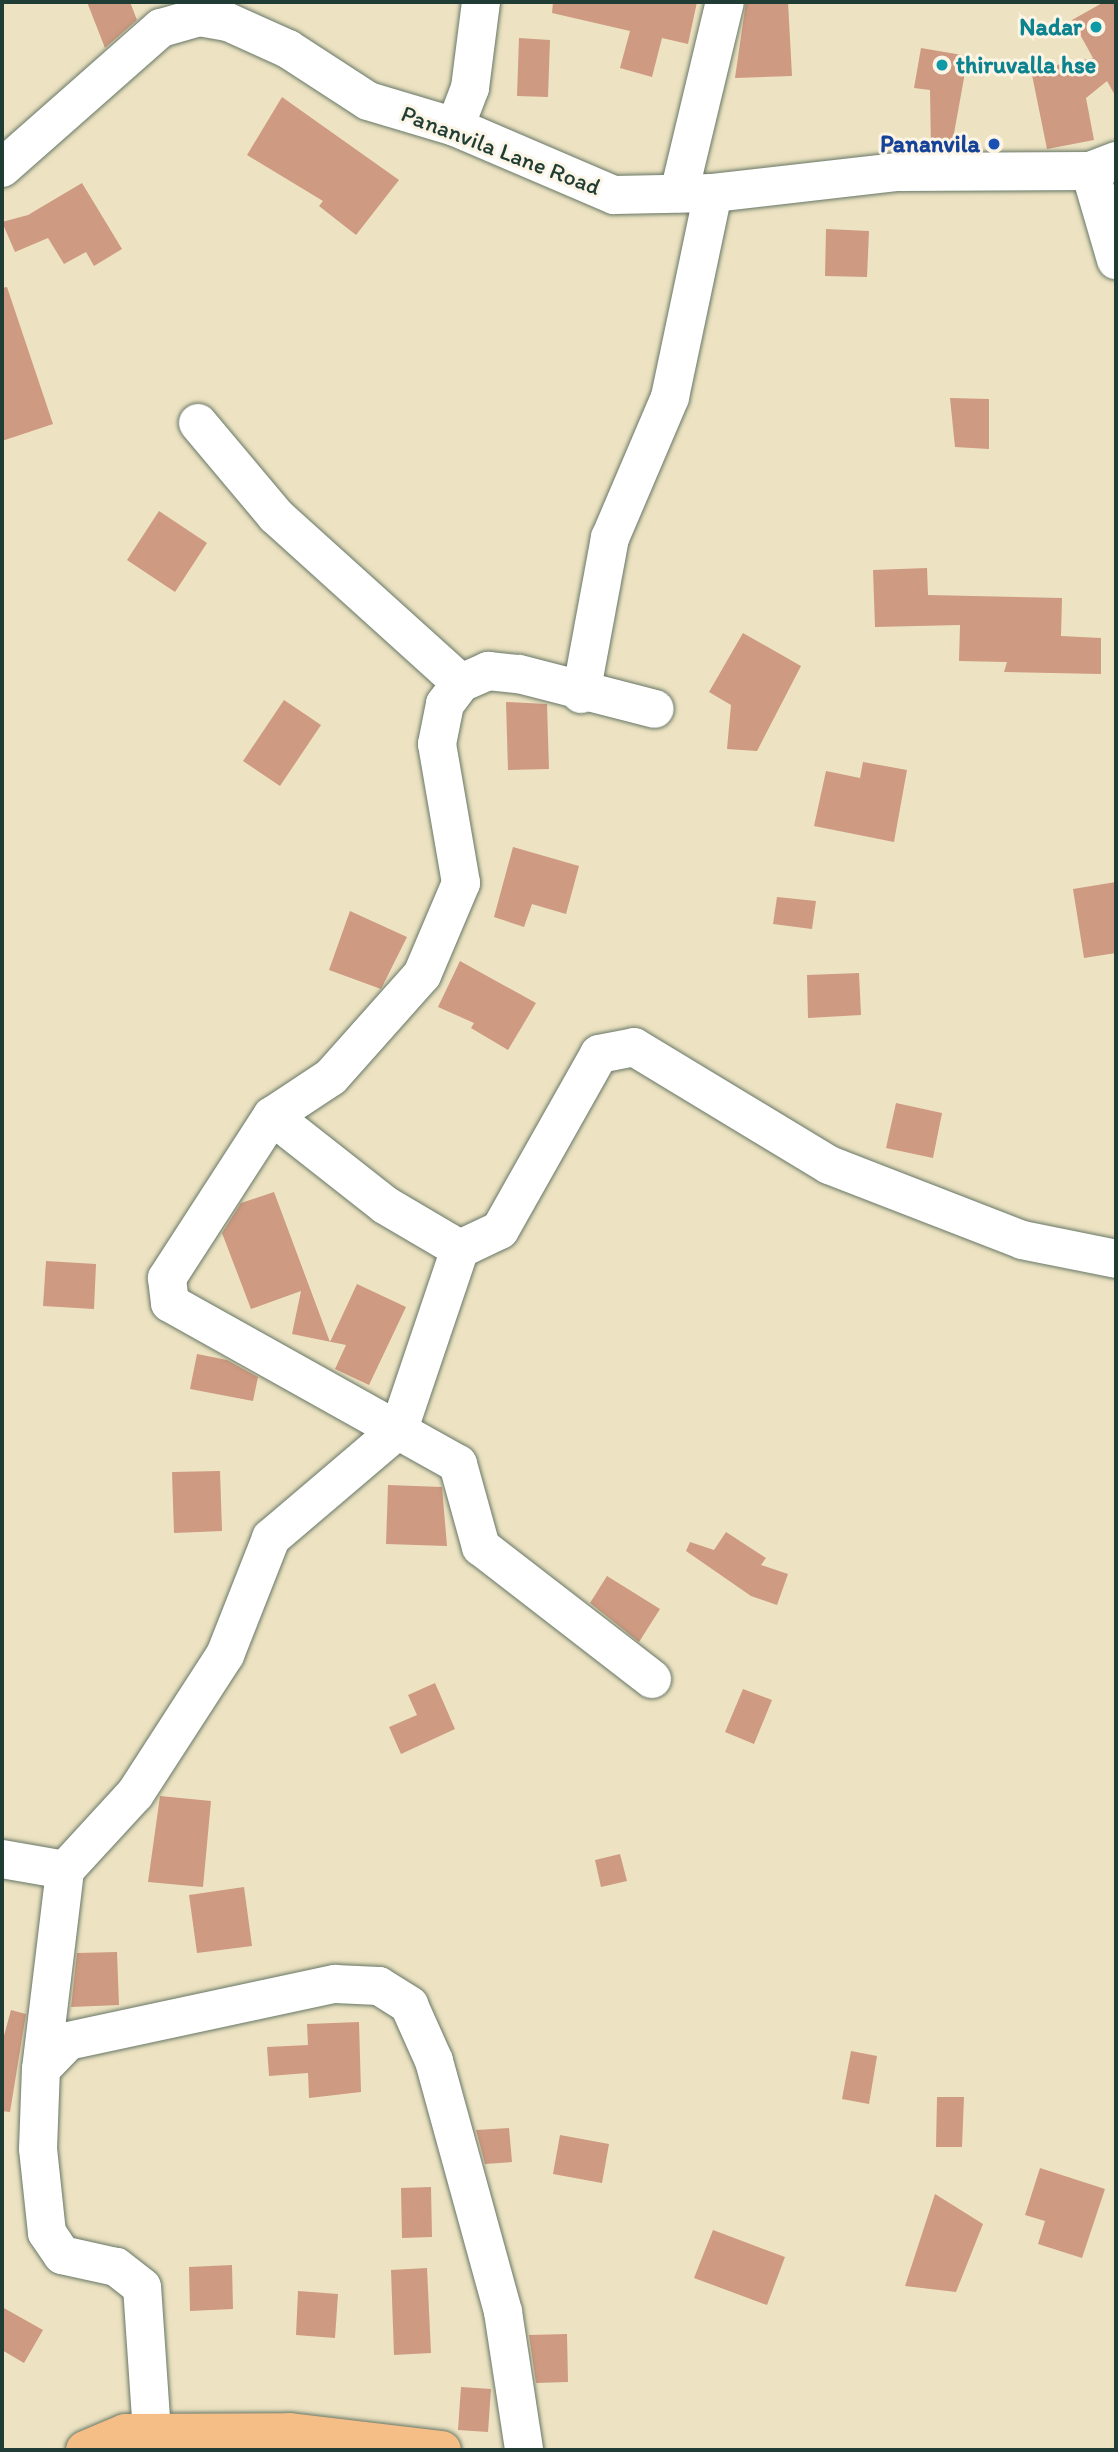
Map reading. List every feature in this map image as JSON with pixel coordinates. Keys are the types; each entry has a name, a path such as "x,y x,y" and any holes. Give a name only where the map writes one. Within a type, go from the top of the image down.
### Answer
{"main road":[{"path":"85,2450 125,2433 290,2432 442,2450"}],"street":[{"path":"455,127 470,88 481,2"},
{"path":"581,694 610,538 670,397 724,2"},
{"name":"Pananvila Lane Road","path":"2,169 161,28 199,17 228,22 288,49 368,101 455,127 614,195 696,193 898,172 1103,166"},
{"path":"1103,166 1116,260"},
{"path":"198,423 276,516 461,683"},
{"path":"652,1679 481,1547 458,1464 170,1303 167,1278 272,1115 331,1077 427,964 461,883 437,744 445,704 461,683 488,671 655,709"},
{"path":"152,2433 142,2287 116,2267 69,2259 47,2233 38,2149 41,2069 65,1870 135,1794 225,1655 271,1538 398,1429 460,1249 500,1230 599,1054 634,1048 829,1165 1022,1240 1116,1259"},
{"path":"272,1115 385,1205 460,1249"},
{"path":"2,1858 65,1870"},
{"path":"41,2069 68,2041 335,1984 379,1986 409,2004 434,2060 503,2312 524,2450"}],"building":[{"path":"87,2 130,2 137,20 105,48"},
{"path":"553,2 697,2 688,44 662,38 652,77 620,68 630,31 552,13"},
{"path":"746,2 788,2 792,76 735,78"},
{"path":"1104,2 1116,2 1116,97 1107,81 1086,98 1094,140 1047,149 1031,70 1093,58 1072,20"},
{"path":"519,38 550,40 548,97 517,96"},
{"path":"921,48 968,56 951,150 931,150 930,90 914,88"},
{"path":"282,97 399,180 356,235 319,206 323,201 247,155"},
{"path":"82,183 122,249 94,266 86,252 64,264 48,238 15,252 2,222 28,215"},
{"path":"826,229 869,231 867,277 825,276"},
{"path":"7,287 53,424 2,441 2,288"},
{"path":"950,398 989,399 989,449 955,447"},
{"path":"159,511 207,543 175,592 127,560"},
{"path":"927,568 928,595 1062,598 1061,636 1101,638 1101,674 1004,672 1007,662 959,661 960,625 875,627 873,570"},
{"path":"743,633 801,666 757,751 727,749 731,705 709,692"},
{"path":"284,700 321,725 280,786 243,761"},
{"path":"506,702 547,704 549,769 508,770"},
{"path":"863,762 907,770 894,842 814,826 826,771 860,778"},
{"path":"513,847 579,866 566,914 532,904 524,927 494,917"},
{"path":"1116,882 1116,953 1084,958 1073,889"},
{"path":"777,897 816,901 812,929 773,924"},
{"path":"350,911 407,937 381,989 329,970"},
{"path":"460,961 536,1003 508,1050 471,1028 474,1023 438,1007"},
{"path":"859,973 861,1015 808,1018 807,975"},
{"path":"896,1103 942,1113 933,1158 886,1148"},
{"path":"274,1192 330,1342 292,1334 301,1291 251,1309 222,1233 241,1203"},
{"path":"46,1261 96,1264 94,1309 43,1306"},
{"path":"357,1284 406,1307 369,1385 335,1369 346,1345 330,1342"},
{"path":"197,1354 227,1360 258,1377 253,1401 190,1389"},
{"path":"220,1471 222,1531 174,1533 172,1472"},
{"path":"388,1485 442,1487 447,1546 386,1544"},
{"path":"726,1532 766,1558 761,1565 788,1574 777,1605 751,1596 686,1551 690,1542 714,1550"},
{"path":"607,1576 660,1609 639,1642 590,1603"},
{"path":"435,1683 455,1729 401,1754 389,1727 417,1715 408,1695"},
{"path":"743,1689 772,1700 754,1744 725,1732"},
{"path":"160,1796 211,1801 203,1887 148,1882"},
{"path":"620,1854 627,1881 601,1887 595,1860"},
{"path":"244,1887 252,1946 197,1953 189,1895"},
{"path":"117,1952 119,2005 71,2007 77,1953"},
{"path":"11,2010 26,2014 10,2112 2,2111 2,2043"},
{"path":"359,2022 361,2092 309,2098 308,2073 269,2076 267,2047 308,2045 307,2024"},
{"path":"851,2051 877,2056 869,2104 842,2099"},
{"path":"937,2097 964,2097 962,2147 936,2147"},
{"path":"509,2128 512,2162 485,2164 476,2130"},
{"path":"560,2135 609,2144 602,2183 553,2174"},
{"path":"1040,2168 1105,2189 1082,2258 1038,2244 1045,2221 1025,2215"},
{"path":"431,2187 432,2237 402,2238 401,2188"},
{"path":"935,2194 983,2224 956,2292 905,2286"},
{"path":"713,2230 785,2257 767,2305 694,2278"},
{"path":"232,2265 233,2309 190,2311 189,2267"},
{"path":"427,2268 431,2353 394,2355 391,2270"},
{"path":"298,2291 338,2294 335,2338 296,2335"},
{"path":"2,2307 43,2330 24,2363 2,2350"},
{"path":"567,2334 568,2382 536,2383 529,2335"},
{"path":"461,2387 491,2389 488,2432 458,2430"}],"place":[{"name":"Nadar","path":"1096,27"},
{"name":"thiruvalla hse","path":"942,65"},
{"name":"Pananvila","path":"994,144"}]}
